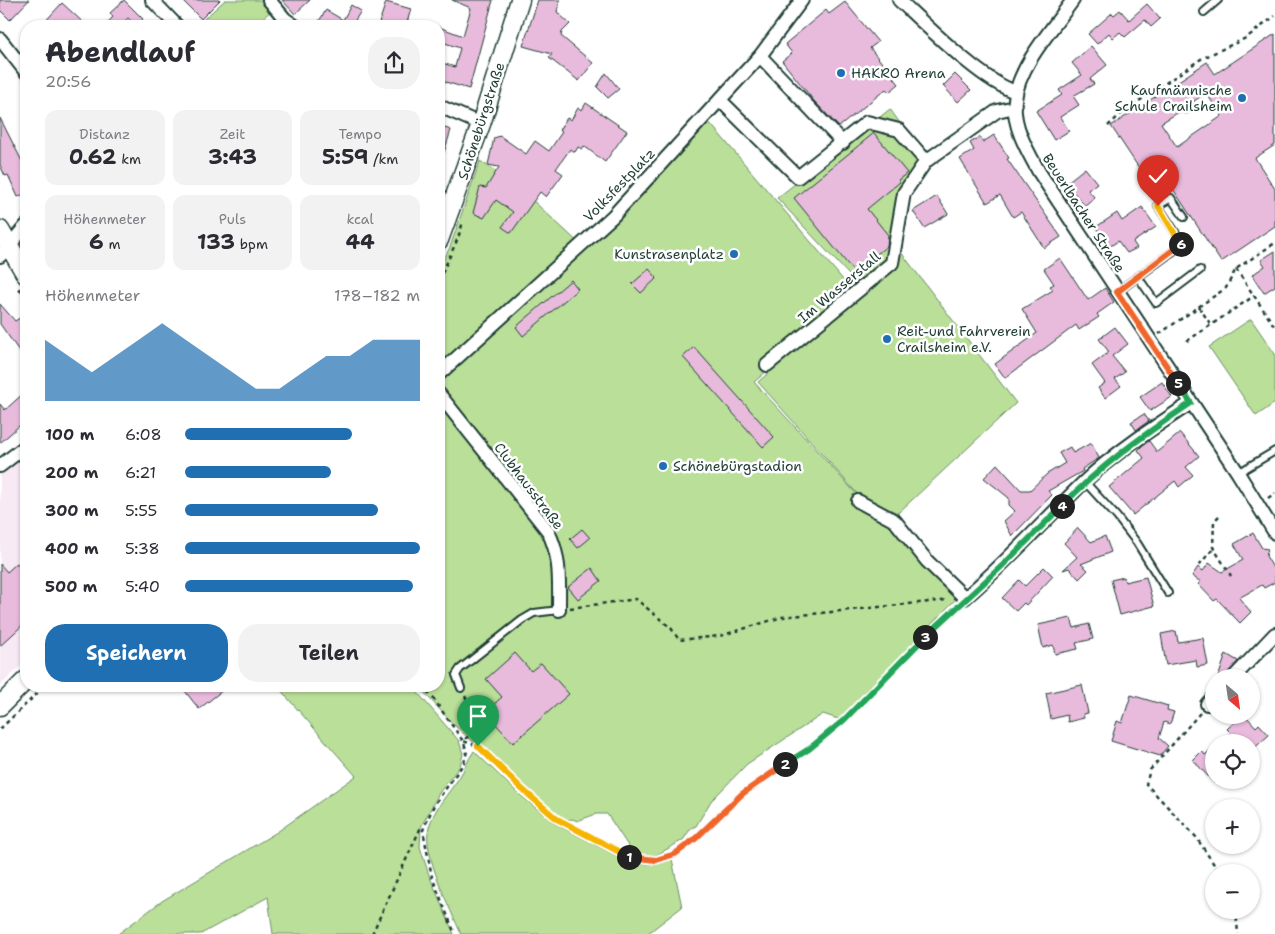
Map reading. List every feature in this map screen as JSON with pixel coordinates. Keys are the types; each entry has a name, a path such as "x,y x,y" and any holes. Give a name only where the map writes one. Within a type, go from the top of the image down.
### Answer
{"main road":[{"name":"Schönebürgstraße","path":"445,219 480,124 520,0"},
{"path":"0,230 4,251 20,268"},
{"path":"0,706 20,686"}],"street":[{"path":"152,0 171,20"},
{"path":"269,0 283,20"},
{"name":"Volksfestplatz","path":"445,369 613,216 721,101 760,56 802,0"},
{"path":"899,0 948,44 998,84 1016,92"},
{"name":"Beuerlbacher Straße","path":"1074,0 1024,72 1016,92 1015,106 1020,134 1038,172 1238,473 1275,533"},
{"path":"0,39 20,64"},
{"path":"760,56 843,143"},
{"path":"721,101 798,177 867,122 899,130 926,161"},
{"name":"Im Wasserstall","path":"767,365 892,263 904,193 926,161 997,111 1015,106"},
{"path":"445,109 480,124"},
{"path":"4,251 20,233"},
{"name":"Clubhausstraße","path":"445,402 548,531 555,544 559,562 559,610"},
{"path":"858,501 895,521 927,561 965,598 1003,565 1084,482 1148,432 1191,403"},
{"path":"0,466 20,451"},
{"path":"1242,669 1275,634"}],"lane":[{"path":"1204,12 1218,0"},
{"path":"1117,292 1182,244 1158,206 1171,198 1184,217"},
{"path":"1138,277 1156,303 1200,270"},
{"path":"1238,473 1275,451"},
{"path":"1084,482 1117,517 1137,543 1168,593"},
{"path":"460,688 456,675 460,669 522,620 534,613 559,610"}],"path":[{"path":"1108,126 1123,112 1201,60 1246,38 1275,16"},
{"path":"1150,341 1226,288 1236,269 1275,243"},
{"path":"1236,269 1275,327"},
{"path":"1187,341 1254,296"},
{"path":"1199,307 1211,325"},
{"path":"1219,516 1214,521 1212,535 1214,548 1230,576"},
{"path":"1199,566 1214,548"},
{"path":"559,610 636,598 672,628 679,640 720,636 782,617 965,598"},
{"path":"463,741 478,746 522,789 557,819 626,857 656,860 675,854 695,839 756,782 809,749 844,720 965,598"},
{"path":"0,729 39,692"},
{"path":"428,692 463,741 467,751 464,763 434,805 423,830 432,877 455,934"},
{"path":"463,741 479,724 466,699"},
{"path":"1205,707 1150,770 1146,784 1196,837 1214,864"},
{"path":"372,934 421,827"},
{"path":"1237,919 1238,934"}],"shaded area":[{"path":"20,457 20,667 0,686 0,472"}],"green space":[{"path":"225,0 264,0 273,9 261,20 204,19"},
{"name":"Schönebürgstadion","path":"890,109 931,167 916,174 894,243 1016,403 898,513 866,500 898,516 957,598 912,644 914,646 841,720 823,714 747,764 711,801 696,826 691,828 683,840 655,856 642,855 636,858 607,814 596,814 577,821 573,819 563,821 453,724 424,692 445,692 445,257 480,161 514,183 581,245 709,122 856,295 754,382 862,499 758,382 857,295 851,277 777,198"},
{"path":"1251,319 1275,354 1275,403 1256,416 1209,347"},
{"path":"282,692 417,692 459,741 463,754 460,766 439,793 421,827 420,847 429,875 454,934 273,934 268,897 201,934 118,934 162,901 277,832 356,776"},
{"path":"474,751 519,794 556,824 625,860 648,864 672,859 682,907 647,934 461,934 438,881 429,851 428,838 429,827 434,814 459,778"}],"building":[{"path":"0,0 29,0 10,20 0,10"},
{"path":"124,0 143,19 110,20 113,17 110,13"},
{"path":"182,0 220,0 201,19"},
{"path":"282,0 310,0 295,14"},
{"path":"452,0 493,0 469,89 445,82 445,64 455,67 460,48 445,43 445,29 463,36 471,8"},
{"path":"538,0 560,0 557,12 570,24 562,32 561,36 593,63 579,81 549,58 552,54 523,46"},
{"path":"386,2 411,9 408,20 380,20"},
{"name":"HAKRO Arena","path":"845,2 878,42 870,48 899,84 889,92 886,89 839,127 814,101 782,61 792,53 785,44 826,10 829,14"},
{"path":"62,3 80,20 46,20"},
{"path":"1147,4 1160,19 1151,27 1145,20 1125,37 1120,32 1113,38 1109,33 1097,44 1088,34 1112,13 1114,15 1120,10 1129,20"},
{"path":"351,5 361,11 355,20 343,20"},
{"path":"326,10 343,20 320,20"},
{"path":"1275,34 1275,145 1255,158 1275,189 1275,226 1221,262 1173,189 1159,198 1111,126 1207,62 1215,74","holes":["1206,93 1222,116 1177,147 1161,123 1179,112 1187,114 1193,110 1194,101"]},
{"path":"1091,46 1107,65 1090,79 1094,84 1073,96 1079,105 1060,117 1069,131 1054,140 1036,111 1062,95 1059,90 1082,75 1072,63"},
{"path":"606,73 619,89 608,98 597,87"},
{"path":"955,74 971,90 958,102 943,86"},
{"path":"586,103 627,131 605,162 584,146 582,149 578,147 575,152 570,149 556,169 563,174 546,197 540,192 511,233 502,227 513,212 496,200 484,218 473,213 480,187 486,188 499,167 488,165 494,138 500,136 526,154 535,141 549,151 562,132 559,130 567,118 571,120 578,108 582,110"},
{"path":"0,118 20,157 20,196 18,197 8,175 5,176 0,165"},
{"path":"445,128 451,130 445,149"},
{"path":"874,133 907,173 898,180 900,182 867,209 888,235 887,246 854,272 794,198"},
{"path":"994,135 1009,158 1007,159 1061,237 1044,248 1021,212 1013,217 1000,195 987,203 960,159 974,150 970,143 980,137 983,142"},
{"path":"1085,168 1097,183 1088,190 1095,198 1085,206 1066,183"},
{"path":"937,196 948,214 924,228 913,211"},
{"path":"1142,207 1156,227 1133,242 1137,248 1127,253 1118,241 1109,247 1096,227 1117,213 1122,221"},
{"path":"1275,251 1275,286 1264,293 1252,275 1265,266 1261,260"},
{"path":"1060,258 1088,300 1105,288 1114,302 1097,314 1099,317 1079,330 1076,325 1005,378 995,364 1037,333 1022,309 1053,290 1050,286 1054,284 1044,269"},
{"path":"649,269 657,278 641,293 632,284"},
{"path":"571,280 578,289 523,336 516,327"},
{"path":"0,304 15,321 20,318 20,352 0,324"},
{"path":"1115,327 1128,344 1112,356 1125,372 1115,379 1121,386 1105,398 1098,388 1105,383 1092,365 1109,352 1099,339"},
{"path":"694,347 774,437 763,447 683,357"},
{"path":"1162,382 1172,397 1150,411 1140,397"},
{"path":"20,396 20,427 19,426 0,443 0,404 5,410"},
{"path":"1144,414 1149,421 1136,430 1131,422"},
{"path":"1180,433 1199,456 1186,467 1193,475 1179,487 1175,481 1133,515 1109,487 1144,458 1138,450 1143,445 1149,441 1157,452"},
{"path":"1091,443 1099,458 1082,469 1083,471 1048,491 1052,495 1012,536 1004,521 1015,511 1009,505 1009,498 984,478 997,464 1021,490 1030,490 1047,474 1065,463 1059,453 1070,447 1073,453"},
{"path":"1078,528 1091,542 1105,536 1111,552 1081,564 1088,570 1079,579 1069,568 1063,570 1077,557 1064,543"},
{"path":"582,529 590,538 578,548 570,539"},
{"path":"1253,533 1262,548 1268,549 1266,556 1275,571 1275,582 1264,588 1262,585 1239,598 1251,612 1240,623 1217,599 1214,601 1198,584 1201,582 1192,576 1198,567 1203,571 1209,563 1222,572 1243,560 1234,544"},
{"path":"17,563 20,566 20,628 0,646 0,564 7,572"},
{"path":"1044,567 1053,576 1026,605 1024,603 1016,611 1002,598 1019,580 1025,586"},
{"path":"592,568 601,581 578,599 568,587"},
{"path":"1124,577 1125,582 1146,577 1154,606 1120,615 1111,580"},
{"path":"1071,618 1074,628 1089,624 1093,639 1076,643 1078,649 1055,654 1053,645 1043,648 1038,625"},
{"path":"1176,631 1178,642 1203,638 1208,665 1197,667 1196,660 1166,665 1161,634"},
{"path":"515,653 531,671 541,663 569,694 513,743 485,712 502,697 486,679"},
{"path":"1226,654 1238,661 1231,669 1221,669"},
{"path":"1082,685 1088,713 1083,714 1084,718 1068,722 1067,715 1051,719 1046,693"},
{"path":"186,692 220,692 199,709"},
{"path":"1131,695 1168,706 1167,710 1174,712 1170,724 1164,722 1159,738 1168,746 1160,756 1111,741 1117,721 1122,723"},
{"path":"1232,724 1253,724 1256,727 1259,724 1269,735 1260,743 1260,734 1228,734 1230,732 1227,729"},
{"path":"1202,751 1205,755 1205,773 1193,760"}],"place":[{"name":"HAKRO Arena","path":"841,73"},
{"name":"Kaufmännische Schule Crailsheim","path":"1242,98"},
{"name":"Kunstrasenplatz","path":"734,254"},
{"name":"Reit-und Fahrverein Crailsheim e.V.","path":"887,339"},
{"name":"Schönebürgstadion","path":"663,466"}],"route":[{"path":"478,746 522,789 557,819 626,857 656,860 675,854 695,839 756,782 809,749 869,696 920,642 1040,529 1084,482 1148,432 1191,403 1117,292 1182,244 1158,206"}]}
